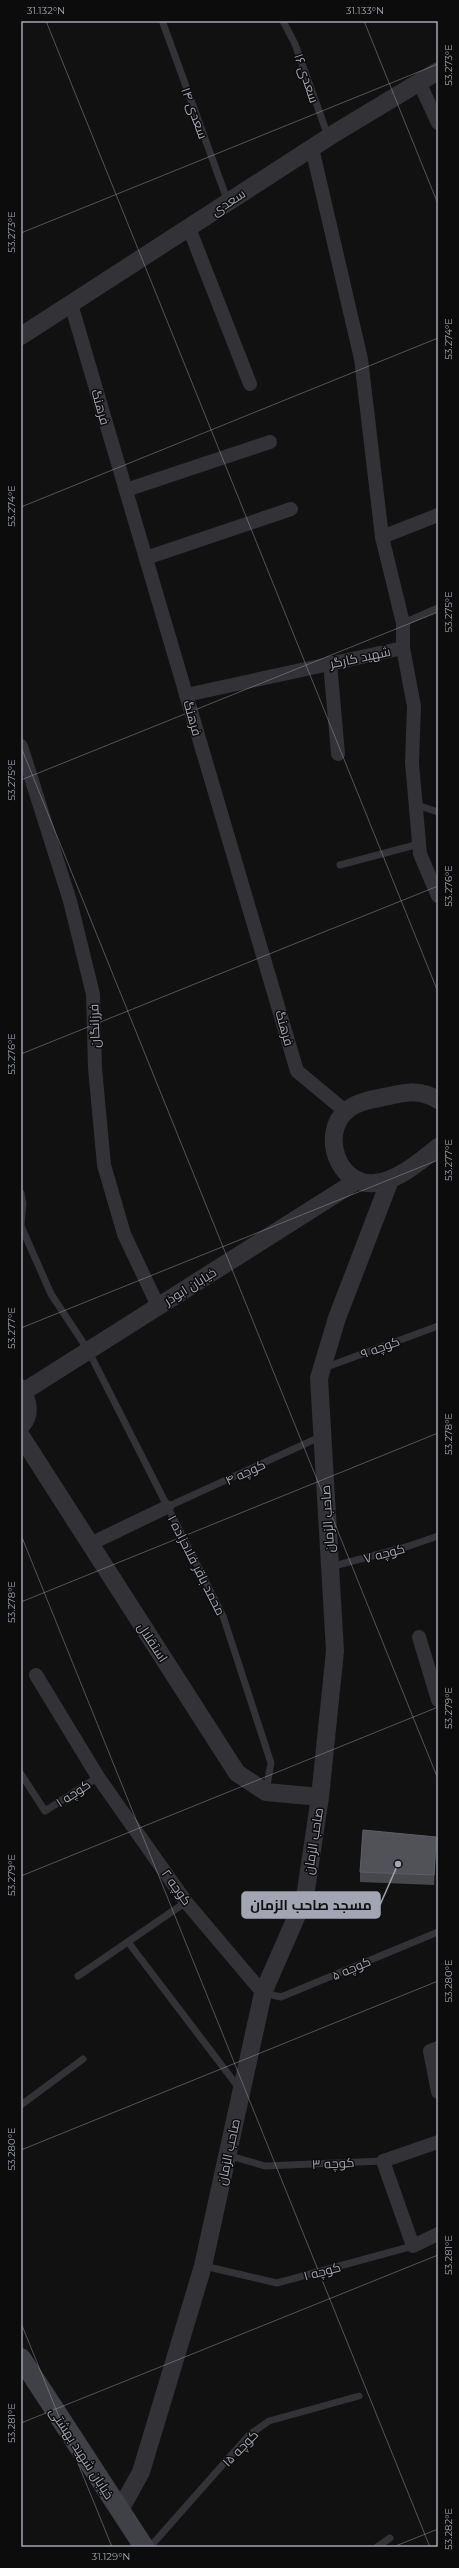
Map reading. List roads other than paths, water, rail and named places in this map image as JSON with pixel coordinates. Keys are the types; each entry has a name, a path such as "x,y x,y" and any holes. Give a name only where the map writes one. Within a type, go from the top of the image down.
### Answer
{"main road":[{"name":"خیابان شهید بهشتی","path":"21,2358 144,2547"}],"street":[{"name":"سعدی","path":"21,336 328,137 438,71"},
{"path":"419,82 438,122"},
{"path":"312,148 360,359 382,537 403,623 403,648"},
{"path":"189,228 250,384"},
{"name":"فرهنگ","path":"71,304 297,1071 345,1111"},
{"path":"126,490 270,442"},
{"path":"146,558 291,509"},
{"path":"382,537 438,515"},
{"name":"شهید کارگر","path":"186,695 403,648 414,706 412,763 417,805 420,854 438,896"},
{"path":"330,663 338,754"},
{"name":"فرزانگان","path":"21,746 70,901 93,994 95,1068 104,1166 124,1234 158,1306"},
{"path":"434,1091 409,1092 361,1102 345,1111 332,1136 337,1162 358,1180 374,1183 390,1180 438,1147"},
{"name":"خیابان ابوذر","path":"22,1390 358,1180"},
{"name":"صاحب الزمان","path":"120,2510 141,2472 202,2266 263,1993 305,1897 320,1796 335,1651 319,1378 337,1318 390,1180"},
{"path":"21,1426 27,1420 29,1403 22,1390"},
{"name":"استقلال","path":"21,1436 237,1773 266,1792 320,1796"},
{"path":"90,1544 167,1507"},
{"path":"419,1637 438,1700"},
{"name":"کوچه ۲","path":"36,1675 98,1777 186,1902 263,1993"},
{"path":"438,2048 430,2051 438,2092"},
{"name":"کوچه ۳","path":"383,2161 438,2142"},
{"path":"383,2161 413,2246"},
{"name":"کوچه ۱","path":"413,2246 438,2234"}],"lane":[{"name":"سعدی ۱۶","path":"283,21 295,44 328,137"},
{"name":"سعدی ۱۴","path":"163,23 228,202"},
{"path":"403,623 438,608"},
{"path":"417,805 438,812"},
{"path":"340,865 419,844"},
{"name":"محمد باقر فلاحزاده ۱","path":"21,1193 23,1203 21,1226 51,1294 88,1350 223,1616 271,1763 266,1792"},
{"name":"کوچه ۹","path":"322,1369 438,1326"},
{"name":"کوچه ۴","path":"167,1507 322,1436"},
{"name":"کوچه ۷","path":"330,1567 406,1547 438,1536"},
{"name":"کوچه ۱","path":"21,1774 45,1811 98,1777"},
{"path":"78,1976 186,1902"},
{"name":"کوچه ۵","path":"263,1993 281,1997 438,1932"},
{"path":"128,1942 241,2090"},
{"path":"21,2105 83,2059"},
{"name":"کوچه ۳","path":"227,2155 265,2166 383,2161"},
{"name":"کوچه ۱","path":"202,2266 278,2283 413,2246"},
{"name":"کوچه ۱۵","path":"150,2547 254,2431 269,2421 359,2396"},
{"path":"377,2547 390,2538"}],"place":[{"name":"مسجد صاحب الزمان","path":"398,1864"}]}
